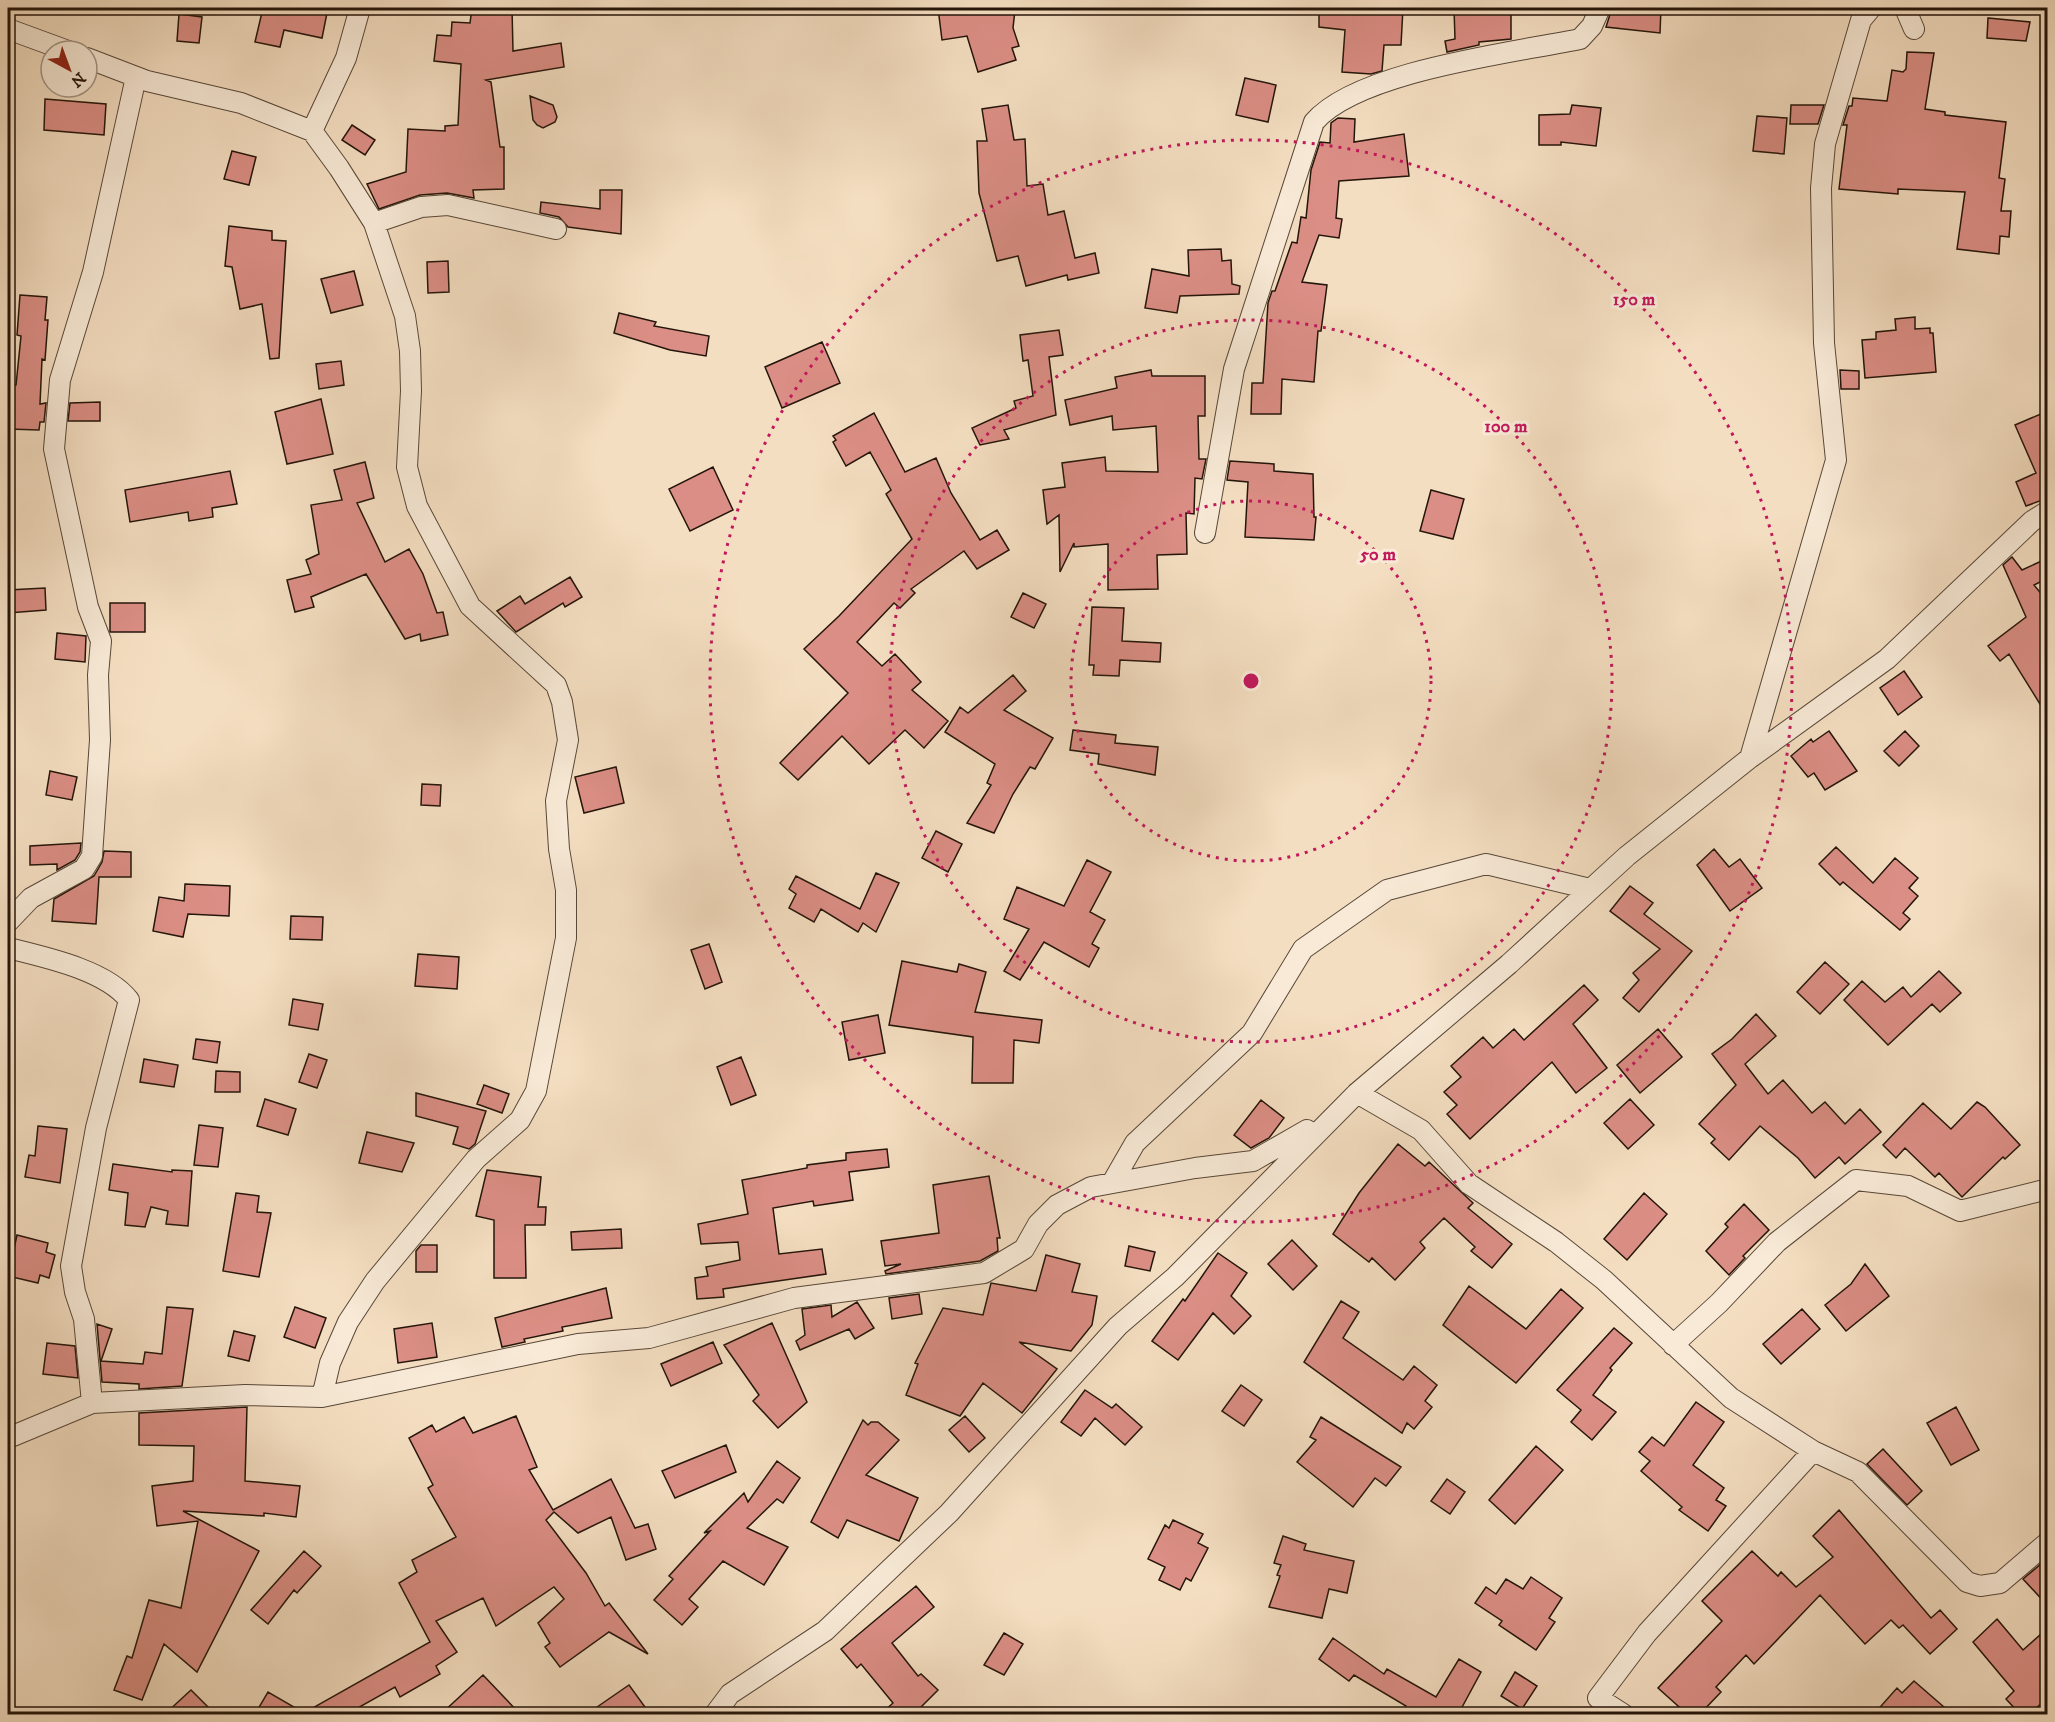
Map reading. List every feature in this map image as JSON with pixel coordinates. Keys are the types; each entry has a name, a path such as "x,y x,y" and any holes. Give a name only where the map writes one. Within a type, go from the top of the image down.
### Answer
{"street":[{"path":"312,131 346,58 360,8"},
{"path":"1205,533 1234,369 1314,122 1335,102 1396,76 1580,39 1592,26 1600,8"},
{"path":"1750,758 1836,460 1824,343 1821,188 1825,144 1861,20 1871,8"},
{"path":"1905,8 1914,29"},
{"path":"8,29 39,40"},
{"path":"99,63 136,77 241,103 312,131 374,223 405,316 410,351 411,390 407,467 417,506 470,606 556,685 562,702 568,740 556,801 559,849 566,890 566,938 537,1090 520,1119 476,1159 375,1281 348,1322 330,1363 322,1397"},
{"path":"8,922 31,898 84,869 92,856 100,740 98,675 101,641 88,607 54,449 60,380 93,272 136,77"},
{"path":"374,223 421,207 448,205 556,229"},
{"path":"715,1714 730,1694 825,1631 949,1513 1118,1326 1174,1277 1330,1117 1509,964 1590,889 1750,758 1887,659 1945,601 2032,521 2048,511"},
{"path":"1112,1183 1135,1143 1252,1033 1303,949 1387,890 1486,864 1590,889"},
{"path":"8,948 56,960 119,987 129,1000 96,1128 72,1266 75,1292 84,1319 92,1403"},
{"path":"1357,1093 1421,1130 1469,1184 1556,1242 1628,1300 1731,1398 1813,1451 1858,1472 1967,1582 1980,1586 2000,1583 2048,1542"},
{"path":"8,1438 92,1403 245,1395 322,1397 578,1344 649,1338 794,1298 984,1273 1024,1249 1038,1224 1057,1206 1091,1187 1195,1168 1253,1161 1330,1117"},
{"path":"1673,1345 1719,1303 1776,1242 1856,1180 1908,1186 1960,1210 2048,1189"},
{"path":"1623,1714 1598,1698 1647,1633 1813,1451"}],"building":[{"path":"263,8 328,8 322,38 284,30 280,47 255,42"},
{"path":"472,8 512,8 513,51 561,43 564,67 486,80 491,82 500,147 504,147 504,189 473,190 474,198 447,193 420,195 379,209 367,184 406,172 408,129 445,131 445,126 458,125 461,64 434,61 437,35 451,36 452,22 470,23"},
{"path":"938,8 1015,10 1013,28 1019,46 1012,48 1016,60 978,72 967,36 942,40"},
{"path":"1319,8 1403,8 1401,45 1384,45 1382,71 1371,74 1342,72 1345,30 1319,27"},
{"path":"1454,8 1511,8 1511,39 1479,42 1479,45 1447,52 1445,41 1455,39"},
{"path":"1612,8 1661,8 1660,33 1606,27"},
{"path":"179,14 202,17 199,43 177,41"},
{"path":"1988,18 2030,22 2026,41 1987,38"},
{"path":"1907,52 1934,53 1925,109 1945,112 1945,115 2006,122 1999,178 2005,179 2001,211 2011,211 2009,237 2000,236 1999,254 1957,249 1965,192 1898,189 1898,194 1839,189 1847,125 1843,125 1849,106 1852,106 1853,98 1887,101 1892,70 1903,72 1906,69"},
{"path":"1245,78 1276,85 1268,122 1236,115"},
{"path":"530,96 553,105 557,117 555,122 543,128 537,125 533,120"},
{"path":"45,99 106,104 104,135 44,130"},
{"path":"1008,105 1014,140 1025,139 1027,186 1043,184 1048,215 1064,211 1075,258 1095,253 1099,273 1068,280 1067,275 1026,286 1018,256 997,261 979,193 977,141 987,141 982,109"},
{"path":"1572,105 1601,108 1596,146 1561,142 1561,145 1539,145 1539,115 1570,114"},
{"path":"1791,105 1824,105 1818,124 1790,124"},
{"path":"1757,116 1787,118 1784,154 1753,151"},
{"path":"1338,118 1355,119 1354,142 1404,134 1409,176 1339,181 1336,218 1342,219 1339,238 1319,235 1302,282 1327,285 1321,331 1318,331 1314,382 1282,379 1281,414 1251,414 1252,383 1263,383 1268,303 1272,291 1275,291 1292,242 1297,243 1301,217 1306,218 1311,170 1320,142 1330,143 1331,123"},
{"path":"352,125 375,140 365,155 342,140"},
{"path":"232,151 256,157 249,185 224,179"},
{"path":"600,190 622,190 621,234 568,227 559,217 540,213 541,202 600,209"},
{"path":"229,226 272,231 272,240 286,241 279,358 270,359 262,304 240,309 232,267 225,266"},
{"path":"1221,249 1222,261 1231,260 1232,284 1240,286 1239,294 1180,296 1177,313 1145,308 1152,269 1189,276 1188,250"},
{"path":"448,261 449,292 428,293 427,262"},
{"path":"354,271 363,305 331,313 321,279"},
{"path":"20,295 47,297 45,320 48,320 45,360 42,359 40,404 46,403 44,422 40,422 39,430 8,429 8,385 16,385 21,336 17,335"},
{"path":"619,313 656,322 654,326 709,336 706,356 670,350 614,333"},
{"path":"1915,317 1915,329 1930,328 1930,333 1933,333 1936,372 1865,378 1862,340 1876,339 1876,332 1896,330 1895,319"},
{"path":"1059,330 1063,355 1049,357 1056,415 1004,430 1009,439 980,445 972,428 1016,408 1014,401 1033,396 1028,360 1023,361 1020,335"},
{"path":"822,342 840,383 782,408 765,367"},
{"path":"341,361 344,385 319,389 316,364"},
{"path":"1151,370 1152,376 1205,376 1205,416 1198,416 1199,459 1206,459 1202,479 1195,478 1194,514 1186,513 1187,554 1157,555 1158,589 1108,590 1108,544 1074,547 1074,543 1060,572 1059,515 1047,524 1043,490 1065,487 1062,463 1105,457 1106,471 1158,472 1156,426 1113,430 1112,416 1070,425 1065,400 1117,388 1115,377"},
{"path":"1840,370 1859,371 1859,389 1841,389"},
{"path":"321,399 333,454 287,464 275,412"},
{"path":"100,402 100,421 68,421 70,403"},
{"path":"2048,411 2048,498 2026,506 2016,482 2036,473 2015,425"},
{"path":"874,413 905,472 936,458 951,493 980,540 997,530 1009,550 977,569 964,551 911,589 915,593 900,608 894,603 857,642 882,666 895,654 921,682 912,690 948,721 924,748 905,730 869,764 842,736 798,780 780,763 848,693 804,649 839,616 912,539 886,494 891,490 870,452 846,466 833,442 836,440 833,436"},
{"path":"1230,461 1274,464 1274,471 1313,474 1314,517 1316,517 1314,540 1245,537 1248,482 1227,480"},
{"path":"365,462 374,498 357,503 385,562 409,549 423,574 437,613 443,612 448,635 421,641 420,634 405,639 366,574 311,597 314,607 295,612 287,580 311,574 306,560 319,554 311,505 342,500 334,470"},
{"path":"713,467 733,510 690,531 669,489"},
{"path":"230,471 237,504 212,508 213,517 189,521 188,512 130,522 125,490"},
{"path":"1431,490 1464,499 1453,539 1420,531"},
{"path":"2012,557 2022,570 2048,558 2048,578 2034,585 2048,602 2048,717 2009,654 2000,661 1988,646 2026,617 2003,565"},
{"path":"570,577 582,597 565,607 563,603 516,632 497,611 520,596 525,604"},
{"path":"45,588 46,610 8,613 8,590"},
{"path":"1023,593 1046,604 1034,628 1011,617"},
{"path":"110,603 145,603 145,632 110,632"},
{"path":"1092,607 1124,608 1122,641 1161,643 1160,662 1120,660 1119,676 1093,675 1094,665 1089,665"},
{"path":"57,633 86,636 85,662 55,659"},
{"path":"1904,671 1922,697 1898,715 1880,688"},
{"path":"1013,675 1026,691 1004,710 1053,738 1035,769 1030,767 1013,794 994,833 967,823 991,785 987,783 995,764 945,732 960,707 968,713"},
{"path":"1073,730 1116,735 1115,743 1158,747 1155,775 1098,764 1099,754 1070,750"},
{"path":"1829,731 1857,771 1825,790 1814,773 1808,777 1791,756 1811,739 1813,742"},
{"path":"1905,731 1919,746 1899,766 1884,751"},
{"path":"616,767 624,803 584,813 575,777"},
{"path":"50,771 77,777 72,800 46,795"},
{"path":"422,784 441,785 440,806 421,805"},
{"path":"936,831 962,844 948,872 922,858"},
{"path":"81,843 80,852 75,860 57,870 57,864 30,865 30,846"},
{"path":"1836,847 1873,883 1895,858 1918,878 1909,888 1918,896 1903,913 1910,919 1900,930 1843,882 1840,885 1819,864"},
{"path":"1714,849 1729,867 1740,859 1762,888 1730,911 1697,865"},
{"path":"104,851 131,852 131,877 99,877 96,924 52,921 54,899 94,876 102,862"},
{"path":"1087,860 1111,872 1090,912 1105,920 1092,944 1099,948 1089,967 1044,942 1020,980 1004,971 1029,929 1004,919 1017,887 1064,906"},
{"path":"876,873 899,883 876,932 863,923 858,932 821,909 814,922 789,908 796,894 789,889 796,876 860,909"},
{"path":"185,884 230,886 229,916 188,914 183,937 153,931 159,897 184,901"},
{"path":"1630,886 1653,903 1644,914 1692,951 1639,1012 1623,998 1639,980 1633,973 1660,949 1610,911"},
{"path":"291,916 323,917 322,940 290,939"},
{"path":"709,944 722,982 705,989 691,950"},
{"path":"418,954 459,957 457,989 415,986"},
{"path":"902,961 957,972 959,964 986,972 975,1012 1042,1020 1039,1043 1014,1040 1013,1083 972,1083 973,1037 889,1025"},
{"path":"1825,962 1849,984 1820,1014 1797,992"},
{"path":"1939,971 1961,993 1940,1012 1932,1004 1888,1045 1844,1000 1862,981 1885,1002 1903,987 1911,997"},
{"path":"1584,985 1598,1000 1573,1024 1607,1068 1576,1093 1552,1062 1470,1139 1447,1114 1457,1105 1444,1092 1461,1077 1451,1066 1483,1037 1493,1048 1514,1029 1524,1040"},
{"path":"293,999 323,1004 318,1030 289,1025"},
{"path":"1756,1014 1776,1036 1745,1064 1768,1094 1783,1080 1812,1113 1825,1102 1845,1124 1860,1109 1881,1132 1845,1164 1839,1157 1815,1178 1798,1158 1760,1126 1729,1160 1711,1143 1715,1139 1699,1124 1736,1085 1712,1054 1732,1039"},
{"path":"878,1015 885,1053 849,1060 842,1022"},
{"path":"1658,1029 1682,1057 1640,1093 1617,1065"},
{"path":"196,1039 220,1042 217,1063 193,1059"},
{"path":"309,1054 327,1060 317,1088 299,1082"},
{"path":"741,1057 756,1095 731,1105 717,1067"},
{"path":"144,1059 178,1065 174,1087 140,1082"},
{"path":"216,1071 240,1072 240,1092 215,1092"},
{"path":"484,1085 509,1094 502,1113 477,1104"},
{"path":"416,1093 486,1111 475,1144 469,1149 453,1144 458,1127 416,1116"},
{"path":"265,1099 296,1109 288,1135 257,1126"},
{"path":"1630,1099 1654,1125 1628,1149 1604,1123"},
{"path":"1261,1100 1284,1118 1269,1138 1251,1148 1234,1135"},
{"path":"1977,1102 1985,1107 2020,1145 2005,1159 2003,1157 1962,1197 1939,1173 1935,1177 1905,1148 1896,1158 1883,1145 1923,1103 1951,1129"},
{"path":"199,1125 223,1128 218,1167 194,1165"},
{"path":"38,1126 67,1129 60,1183 25,1177 29,1155 35,1156"},
{"path":"367,1132 414,1143 402,1172 359,1163"},
{"path":"1398,1144 1425,1166 1429,1162 1473,1203 1468,1208 1512,1244 1492,1268 1471,1251 1475,1247 1444,1218 1420,1242 1425,1248 1395,1280 1372,1258 1369,1262 1333,1234 1359,1193"},
{"path":"887,1149 889,1167 849,1172 853,1200 814,1206 813,1201 773,1208 779,1254 822,1249 826,1274 723,1289 724,1297 697,1299 695,1278 708,1276 706,1267 740,1260 738,1242 701,1244 698,1224 748,1214 742,1180 807,1168 807,1165 846,1160 846,1153"},
{"path":"113,1164 172,1172 172,1170 192,1171 188,1226 166,1224 168,1211 151,1207 145,1227 125,1225 128,1193 109,1190"},
{"path":"487,1170 541,1177 538,1207 546,1207 545,1225 525,1225 526,1278 494,1278 494,1220 476,1216"},
{"path":"989,1176 1000,1238 997,1238 998,1251 980,1261 886,1274 885,1271 901,1264 885,1266 881,1241 939,1233 933,1185"},
{"path":"236,1193 259,1196 257,1212 271,1213 259,1277 223,1271"},
{"path":"1644,1193 1667,1214 1627,1260 1604,1239"},
{"path":"1744,1204 1769,1230 1743,1256 1745,1258 1729,1275 1706,1251 1728,1227 1725,1224"},
{"path":"621,1229 622,1248 572,1250 571,1232"},
{"path":"17,1235 48,1243 46,1252 55,1255 49,1278 40,1275 38,1283 8,1276"},
{"path":"1292,1240 1317,1266 1293,1290 1268,1264"},
{"path":"421,1245 437,1245 437,1272 416,1272 416,1251"},
{"path":"1129,1246 1155,1252 1150,1271 1125,1266"},
{"path":"1218,1253 1247,1273 1231,1296 1251,1316 1234,1334 1213,1313 1178,1360 1152,1341 1183,1299 1185,1301"},
{"path":"1046,1255 1080,1264 1072,1292 1097,1296 1092,1325 1071,1351 1019,1342 1057,1369 1022,1413 983,1383 960,1416 906,1395 918,1364 915,1363 943,1308 983,1315 991,1283 1036,1291"},
{"path":"1865,1264 1889,1296 1846,1331 1825,1305 1851,1284"},
{"path":"1469,1286 1526,1329 1561,1289 1583,1308 1516,1383 1443,1325"},
{"path":"606,1288 612,1318 562,1327 563,1331 524,1339 525,1342 502,1347 495,1318"},
{"path":"919,1294 922,1314 892,1319 889,1298"},
{"path":"1341,1301 1359,1312 1343,1338 1403,1380 1414,1366 1437,1385 1425,1401 1432,1407 1414,1429 1407,1423 1402,1433 1304,1362"},
{"path":"857,1302 874,1328 855,1339 849,1329 800,1350 796,1341 805,1335 802,1309 831,1305 832,1317"},
{"path":"167,1307 193,1309 182,1386 139,1389 139,1384 102,1382 97,1324 112,1329 101,1361 143,1364 145,1352 162,1354"},
{"path":"295,1307 326,1318 315,1348 284,1337"},
{"path":"1802,1309 1820,1329 1781,1364 1763,1344"},
{"path":"432,1323 437,1357 398,1363 394,1329"},
{"path":"772,1323 807,1402 778,1428 753,1401 759,1395 724,1345"},
{"path":"1614,1328 1632,1343 1610,1368 1612,1370 1593,1395 1616,1412 1592,1440 1571,1422 1581,1410 1557,1390"},
{"path":"234,1331 255,1336 249,1361 228,1356"},
{"path":"713,1342 722,1363 671,1386 661,1364"},
{"path":"47,1343 75,1346 78,1378 43,1374"},
{"path":"1241,1385 1262,1400 1244,1426 1222,1411"},
{"path":"1085,1390 1112,1408 1116,1404 1142,1427 1125,1445 1095,1418 1081,1436 1061,1422"},
{"path":"1696,1402 1724,1422 1693,1465 1724,1488 1716,1500 1726,1506 1708,1531 1679,1510 1682,1507 1641,1471 1650,1461 1639,1452 1652,1437 1664,1446"},
{"path":"247,1407 245,1481 300,1486 296,1517 264,1513 264,1516 183,1511 259,1551 197,1672 164,1644 142,1700 114,1690 127,1656 132,1658 149,1600 181,1608 198,1521 157,1526 152,1486 193,1481 194,1446 139,1445 139,1413"},
{"path":"1956,1407 1979,1450 1951,1465 1927,1423"},
{"path":"516,1416 537,1467 529,1470 553,1510 611,1479 635,1528 648,1524 656,1549 626,1560 611,1517 578,1533 554,1512 546,1520 586,1573 605,1606 609,1603 648,1654 609,1632 560,1667 545,1647 550,1643 538,1623 564,1599 554,1587 496,1626 483,1598 436,1621 457,1652 436,1666 440,1674 400,1697 395,1687 354,1710 351,1714 255,1714 268,1692 304,1713 430,1642 399,1583 417,1572 412,1560 456,1537 428,1488 433,1485 409,1438 432,1425 436,1432 464,1417 473,1433"},
{"path":"965,1416 985,1438 969,1452 949,1430"},
{"path":"1321,1417 1401,1467 1386,1486 1375,1478 1353,1507 1297,1462 1316,1440 1310,1437"},
{"path":"863,1420 868,1425 871,1422 878,1422 899,1440 866,1475 918,1498 899,1541 847,1520 838,1538 811,1522"},
{"path":"726,1445 736,1472 675,1498 662,1471"},
{"path":"1536,1446 1563,1470 1515,1524 1489,1500"},
{"path":"1883,1449 1922,1491 1907,1505 1867,1464"},
{"path":"777,1461 800,1478 783,1503 777,1499 747,1528 788,1547 764,1585 723,1561 689,1599 698,1607 682,1625 654,1600 673,1579 669,1576 710,1531 704,1533 744,1493 748,1502"},
{"path":"1447,1479 1465,1492 1450,1514 1431,1501"},
{"path":"1839,1510 1931,1618 1940,1610 1957,1629 1930,1654 1903,1625 1899,1628 1891,1620 1865,1644 1820,1595 1754,1664 1746,1655 1716,1687 1721,1692 1700,1714 1687,1714 1658,1688 1722,1621 1702,1601 1752,1551 1778,1576 1781,1572 1796,1587 1833,1557 1813,1536"},
{"path":"1173,1520 1203,1534 1198,1543 1208,1548 1191,1581 1186,1578 1180,1590 1159,1580 1165,1567 1148,1559 1165,1525 1169,1528"},
{"path":"1283,1536 1306,1544 1304,1550 1354,1561 1347,1593 1329,1589 1322,1618 1269,1607 1280,1576 1277,1575 1281,1565 1274,1563"},
{"path":"304,1551 321,1566 297,1593 294,1590 268,1624 251,1610"},
{"path":"2048,1558 2048,1606 2023,1579"},
{"path":"1531,1577 1562,1598 1549,1618 1555,1622 1536,1650 1499,1625 1502,1621 1475,1603 1486,1587 1496,1594 1506,1579 1523,1589"},
{"path":"916,1586 934,1607 892,1643 918,1676 921,1674 938,1690 914,1714 881,1714 893,1703 861,1664 857,1668 841,1649"},
{"path":"1997,1619 2023,1650 2048,1628 2048,1698 2029,1714 2020,1714 2006,1699 2014,1691 1973,1642"},
{"path":"1004,1633 1023,1644 1004,1675 984,1665"},
{"path":"1333,1638 1384,1674 1387,1669 1436,1697 1459,1659 1481,1672 1460,1711 1465,1714 1401,1714 1406,1706 1354,1675 1349,1681 1319,1659"},
{"path":"1515,1672 1537,1686 1522,1709 1501,1696"},
{"path":"483,1675 520,1714 441,1714 468,1689"},
{"path":"1914,1681 1952,1714 1874,1714 1897,1688 1902,1693"},
{"path":"629,1685 650,1714 587,1714"},
{"path":"191,1690 215,1714 165,1714"}]}
